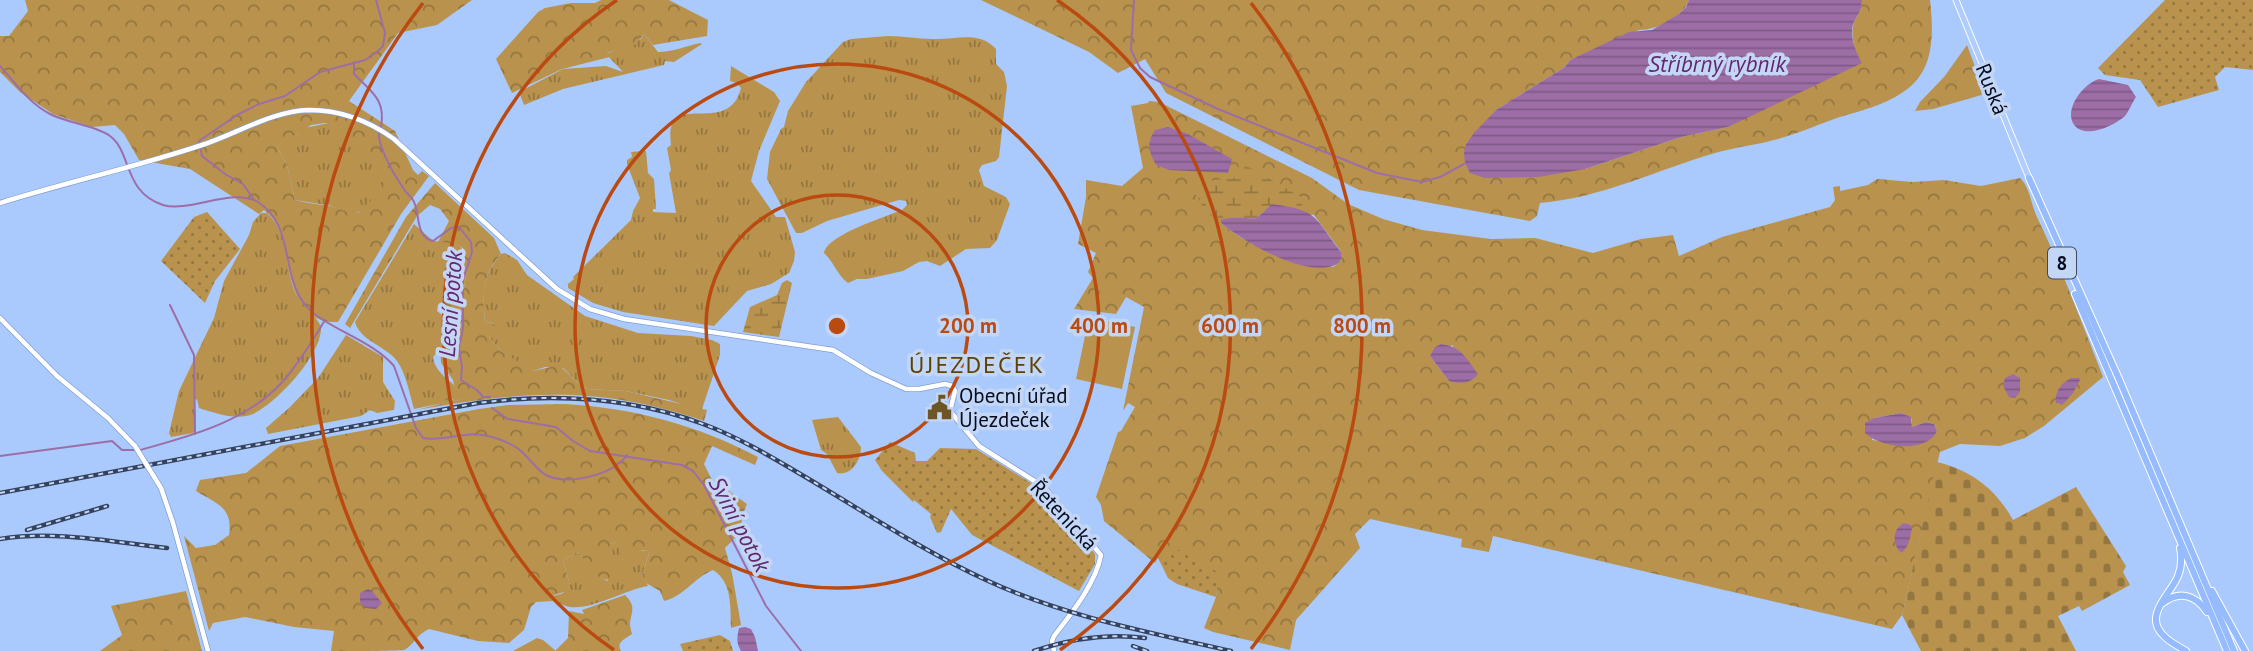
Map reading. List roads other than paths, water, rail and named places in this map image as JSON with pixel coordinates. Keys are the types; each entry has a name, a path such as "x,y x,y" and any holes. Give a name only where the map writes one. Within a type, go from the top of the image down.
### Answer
{"highway":[{"name":"8","path":"2029,178 2056,248 2227,651"},
{"name":"8","path":"2029,178 2124,389 2234,651"},
{"path":"2175,529 2181,554 2180,568 2174,584 2159,606 2156,617 2161,633 2186,651"},
{"path":"2198,565 2245,651"},
{"path":"2156,617 2168,600 2177,596 2188,596 2201,603 2219,632"}],"main road":[{"name":"Ruská","path":"1955,0 2029,178"}],"street":[{"name":"Řetenická","path":"0,203 199,146 281,115 307,110 328,111 358,118 383,131 547,280 574,301 613,317 833,350 902,388 914,390 944,384 952,386 955,391 950,406 951,412 975,444 1044,487 1101,555 1100,565 1052,641 1054,651"},
{"path":"0,318 135,446 161,488 171,515 208,651"}],"water":[{"name":"Stříbrný rybník","path":"1689,0 1862,0 1852,27 1852,38 1862,63 1728,127 1681,137 1585,169 1539,177 1485,178 1470,173 1465,163 1466,144 1496,110 1565,67 1570,60 1629,32 1652,30 1679,14"},
{"path":"2099,79 2128,85 2136,97 2125,116 2115,123 2093,131 2080,130 2072,120 2073,105 2081,91"},
{"path":"1168,127 1188,134 1232,159 1228,173 1169,170 1156,165 1150,152 1150,139 1155,130"},
{"path":"1272,204 1300,210 1315,218 1342,253 1340,262 1328,267 1296,264 1261,249 1221,223 1221,220 1230,218 1257,218"},
{"path":"1441,344 1463,354 1478,374 1465,382 1449,381 1430,356 1435,347"},
{"path":"2013,374 2020,378 2020,392 2015,398 2009,397 2003,386 2005,378"},
{"path":"2072,378 2080,380 2073,393 2063,404 2056,403 2060,388"},
{"path":"1901,413 1911,417 1912,427 1926,422 1934,424 1937,431 1931,438 1914,446 1892,445 1865,433 1865,423 1874,418"},
{"path":"1904,523 1911,525 1911,532 1908,544 1901,553 1896,545 1895,533"},
{"path":"368,589 382,603 376,609 365,608 360,602 360,593"},
{"path":"739,628 751,629 758,651 741,651 739,648"}],"waterway":[{"name":"Lesní potok","path":"254,200 243,184 202,156 199,141 237,115 259,104 285,96 320,72 365,60 378,51 383,46 385,33 376,0"},
{"path":"1134,0 1131,50 1140,68 1150,77 1218,109 1377,173 1422,182 1440,177 1464,164"},
{"name":"Lesní potok","path":"354,62 354,74 379,103 381,127"},
{"name":"Sviní potok","path":"0,66 42,109 110,136 122,152 134,182 150,199 174,207 236,197 258,202 277,223 296,290 303,302 321,319 372,348 394,366 416,428 423,438 439,439 472,434 492,437 519,449 546,475 566,479 601,473 612,468 627,455"},
{"name":"Lesní potok","path":"379,133 388,163 415,205 423,234 433,241 451,228 459,227 471,242 472,252 463,280 463,328 459,347 461,380 483,397 490,397"},
{"path":"170,305 194,355 195,434"},
{"path":"140,450 218,425 254,406 271,394 285,379 325,320"},
{"name":"Sviní potok","path":"492,408 508,419 556,427 590,451 682,465 693,471 704,485 766,606 801,651"},
{"path":"0,456 112,441 122,450 134,450"}],"railway":[{"path":"0,493 478,403 535,398 620,403 676,415 754,447 939,556 1015,593 1106,622 1231,651"},
{"path":"27,530 107,506"},
{"path":"0,539 63,536 167,548"},
{"path":"1034,651 1089,638 1145,638"},
{"path":"1133,646 1147,651"}],"place":[{"name":"Obecní úřad Újezdeček","path":"939,407"}],"district":[{"name":"ÚJEZDEČEK","path":"977,364"}]}
